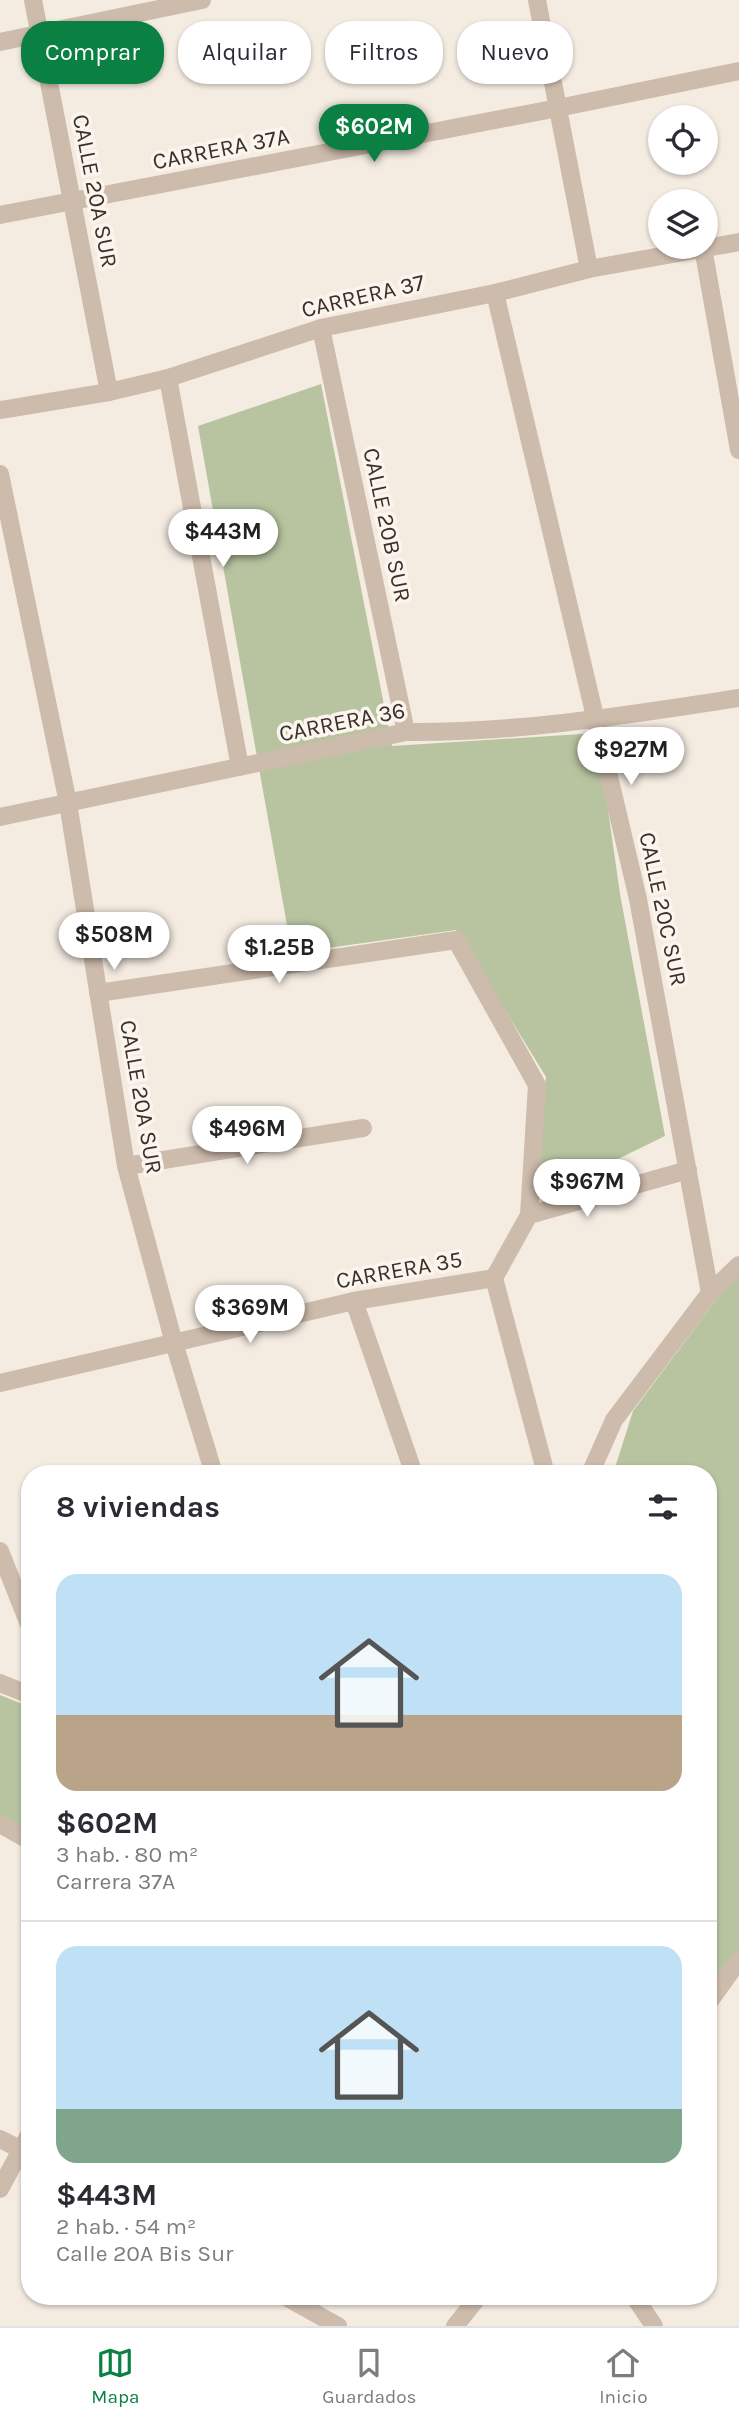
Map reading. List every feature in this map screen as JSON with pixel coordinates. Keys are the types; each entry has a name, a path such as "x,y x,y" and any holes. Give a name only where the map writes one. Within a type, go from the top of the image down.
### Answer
{"street":[{"name":"CALLE 20A SUR","path":"33,0 37,21"},
{"path":"102,21 202,0"},
{"path":"537,0 589,269"},
{"path":"0,42 21,38"},
{"name":"CARRERA 37A","path":"0,215 739,71"},
{"name":"CALLE 20A SUR","path":"50,84 109,392"},
{"name":"CARRERA 37","path":"718,246 739,242"},
{"name":"CARRERA 37","path":"0,410 109,392 168,378 321,328 495,293 589,269 648,258"},
{"path":"705,259 739,450"},
{"name":"CALLE 20C SUR","path":"495,293 638,900 710,1293"},
{"name":"CALLE 20B SUR","path":"321,328 406,732"},
{"path":"168,378 240,767"},
{"name":"CALLE 20A SUR","path":"0,474 68,803 126,1166 174,1343 211,1465"},
{"name":"CARRERA 36","path":"0,817 406,732 459,732 596,720 739,698"},
{"path":"98,993 456,940 537,1085 529,1215 688,1170"},
{"path":"126,1166 363,1128"},
{"name":"CARRERA 35","path":"0,1383 354,1301 494,1278 529,1215"},
{"path":"594,1465 614,1420 710,1293 739,1265"},
{"path":"494,1278 544,1465"},
{"path":"354,1301 411,1465"},
{"path":"0,1551 21,1604"},
{"path":"0,1683 21,1691"},
{"path":"0,1824 21,1836"},
{"path":"717,1991 739,1960"},
{"path":"0,2139 21,2150"},
{"path":"0,2189 21,2159"},
{"path":"300,2305 338,2326"},
{"path":"455,2326 472,2305"},
{"path":"640,2305 653,2326"}],"green space":[{"path":"321,384 392,746 597,733 620,894 665,1136 538,1198 546,1077 456,930 292,953 198,426"},
{"path":"739,1276 739,1954 717,1985 717,1465 616,1465 633,1411 725,1288"},
{"path":"0,1695 21,1703 21,1829 0,1816"}]}
